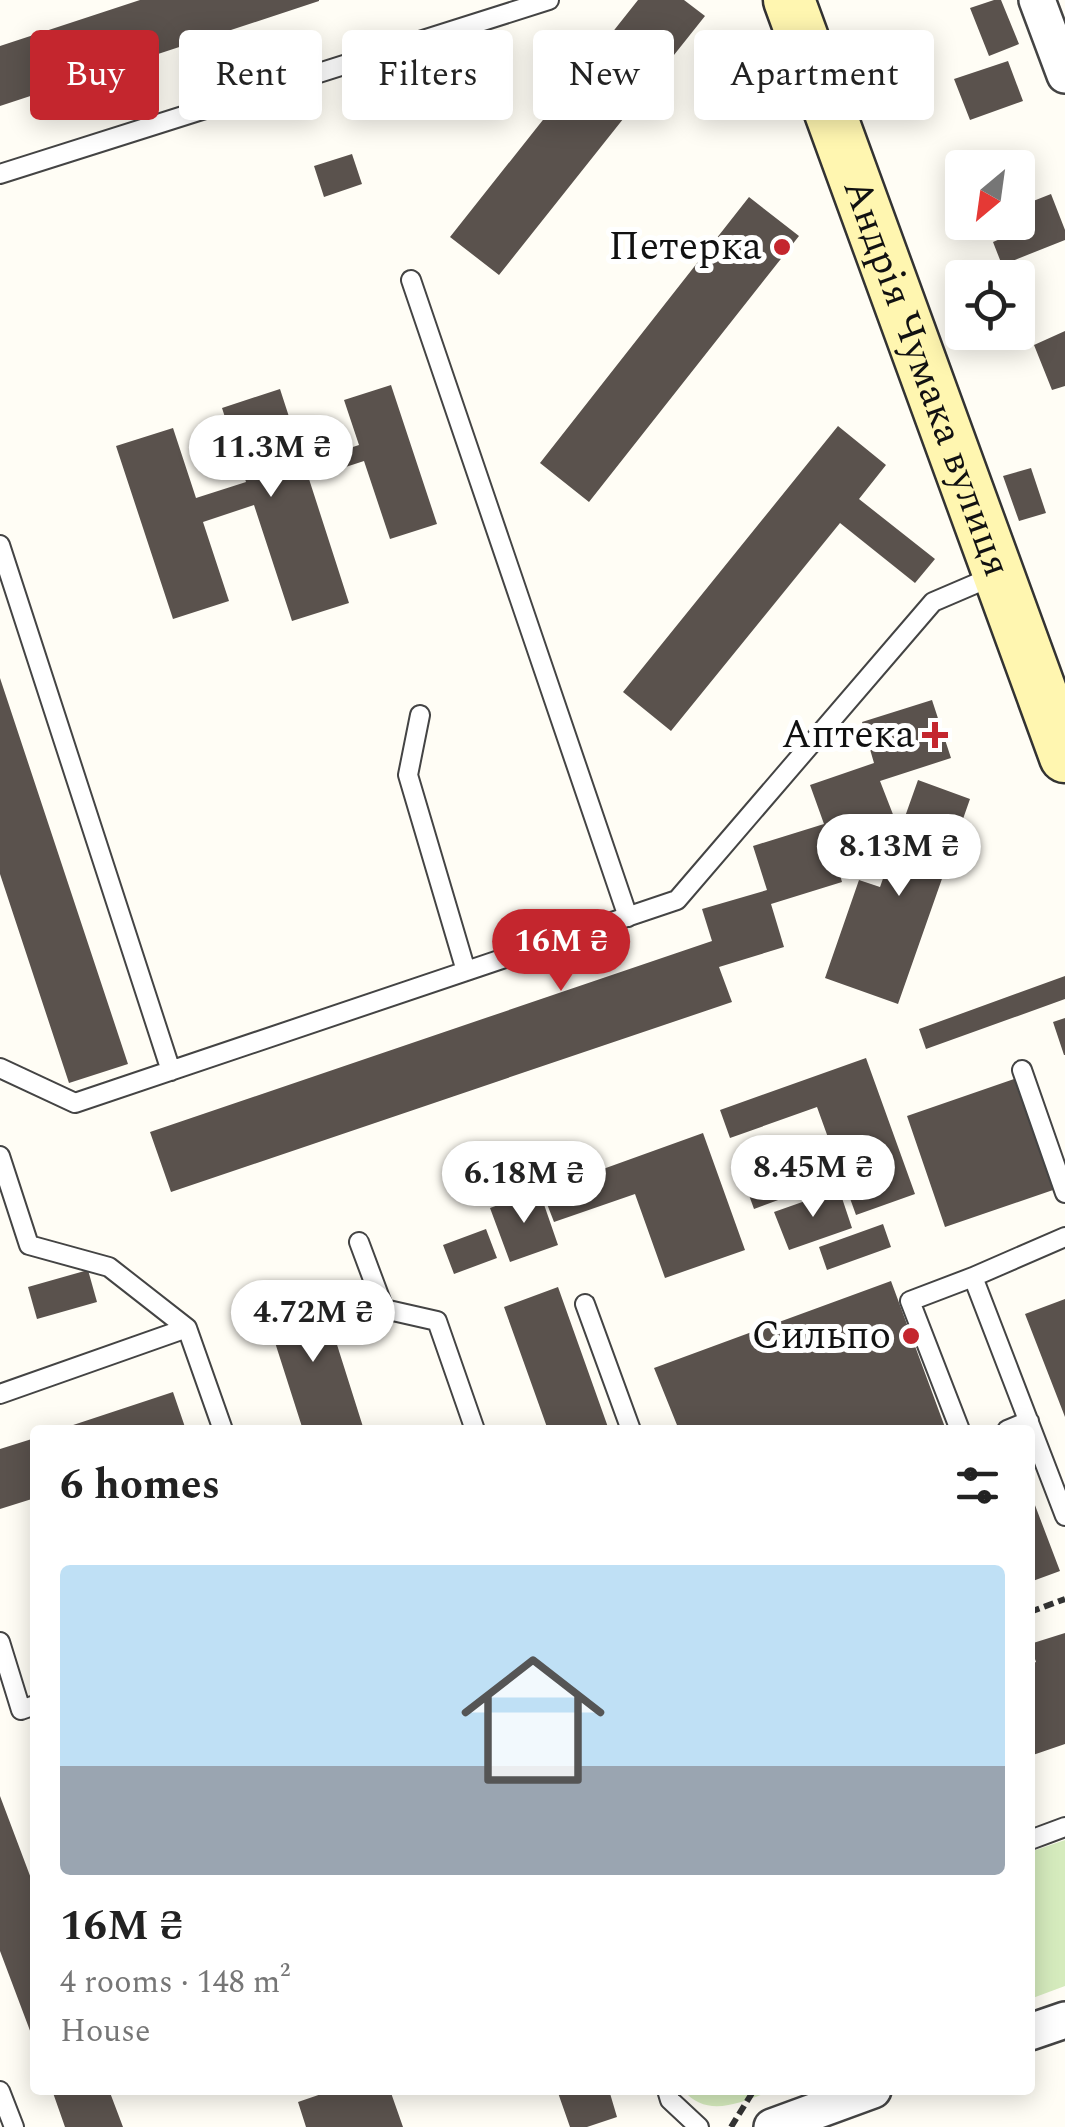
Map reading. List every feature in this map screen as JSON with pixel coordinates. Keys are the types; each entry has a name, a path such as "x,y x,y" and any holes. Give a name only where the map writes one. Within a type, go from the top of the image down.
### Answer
{"street":[{"name":"Андрія Чумака вулиця","path":"790,0 1065,757"},
{"path":"1037,0 1065,75"},
{"path":"1035,2030 1065,2020"},
{"path":"772,2127 859,2095"}],"lane":[{"path":"0,174 549,0"},
{"path":"411,280 628,917"},
{"path":"0,546 170,1071"},
{"path":"0,1068 75,1104 677,900 933,602 998,574"},
{"path":"420,715 408,775 466,972"},
{"path":"1022,1070 1065,1193"},
{"path":"0,1156 29,1245 110,1266 187,1328 221,1425"},
{"path":"958,1425 910,1301 1065,1237"},
{"path":"359,1242 384,1308 437,1322 474,1425"},
{"path":"973,1278 1030,1425"},
{"path":"586,1304 629,1425"},
{"path":"0,1394 187,1328"},
{"path":"1020,1425 1029,1422"},
{"path":"1035,1438 1065,1516"},
{"path":"0,1642 21,1710 30,1707"},
{"path":"1035,1838 1065,1827"},
{"path":"0,2091 14,2127"},
{"path":"668,2095 699,2127"}],"path":[{"path":"1035,1610 1065,1599"}],"green space":[{"path":"1065,1840 1065,1986 1035,1997 1035,1850"},
{"path":"689,2095 760,2095 715,2106"}],"building":[{"path":"140,0 319,0 231,30 179,30 179,47 159,54 159,30 49,30"},
{"path":"638,0 684,0 705,16 674,55 674,30 614,30"},
{"path":"1001,0 1019,44 989,56 970,8"},
{"path":"30,36 30,96 0,106 0,46"},
{"path":"1008,61 1023,101 970,120 954,79"},
{"path":"543,120 622,120 499,275 450,237"},
{"path":"352,154 362,184 324,197 314,166"},
{"path":"1051,194 1065,240 1015,260 1000,260 993,242 1035,240 1035,200"},
{"path":"749,197 799,236 589,502 540,463"},
{"path":"1065,331 1065,386 1052,390 1035,345"},
{"path":"391,385 437,524 390,539 364,461 309,479 349,603 292,621 254,505 203,522 229,601 173,619 116,446 173,428 196,498 246,482 222,408 280,389 304,463 359,445 344,400"},
{"path":"838,426 886,465 859,499 935,559 915,583 840,523 671,731 623,692"},
{"path":"1031,468 1046,513 1019,521 1003,476"},
{"path":"0,678 128,1064 69,1083 0,874"},
{"path":"932,700 951,758 880,781 894,817 830,840 842,882 771,904 784,947 719,967 732,1002 171,1192 150,1132 712,941 702,909 767,890 753,846 824,824 810,785 874,763 862,722"},
{"path":"918,780 970,799 898,1004 825,978 859,880 880,887"},
{"path":"1065,976 1065,999 926,1049 919,1029"},
{"path":"1065,1018 1065,1055 1064,1055 1053,1022"},
{"path":"866,1058 915,1194 856,1215 817,1107 730,1138 720,1110"},
{"path":"1017,1078 1056,1189 945,1227 907,1116"},
{"path":"703,1133 745,1250 665,1278 635,1194 554,1222 542,1191"},
{"path":"780,1146 797,1193 754,1209 737,1162"},
{"path":"839,1189 852,1228 789,1250 774,1212"},
{"path":"539,1190 558,1245 510,1262 490,1208"},
{"path":"883,1224 891,1247 827,1270 819,1247"},
{"path":"486,1229 497,1258 454,1274 443,1245"},
{"path":"88,1270 97,1302 37,1319 28,1287"},
{"path":"891,1281 944,1425 677,1425 654,1368"},
{"path":"558,1287 607,1425 546,1425 504,1307"},
{"path":"320,1291 362,1425 301,1425 264,1308"},
{"path":"1065,1299 1065,1417 1025,1314"},
{"path":"173,1392 184,1425 73,1425"},
{"path":"30,1440 30,1500 0,1509 0,1449"},
{"path":"1035,1505 1060,1571 1035,1580"},
{"path":"1065,1633 1065,1744 1035,1754 1036,1662 1035,1642"},
{"path":"0,1796 30,1876 30,2031 0,1951"},
{"path":"54,2095 111,2095 123,2127 65,2127"},
{"path":"318,2095 392,2095 403,2127 306,2127 298,2102"},
{"path":"559,2095 610,2095 617,2117 587,2127 570,2127"}],"place":[{"name":"Петерка","path":"782,247"},
{"name":"Аптека","path":"935,735"},
{"name":"Сильпо","path":"911,1336"}]}
